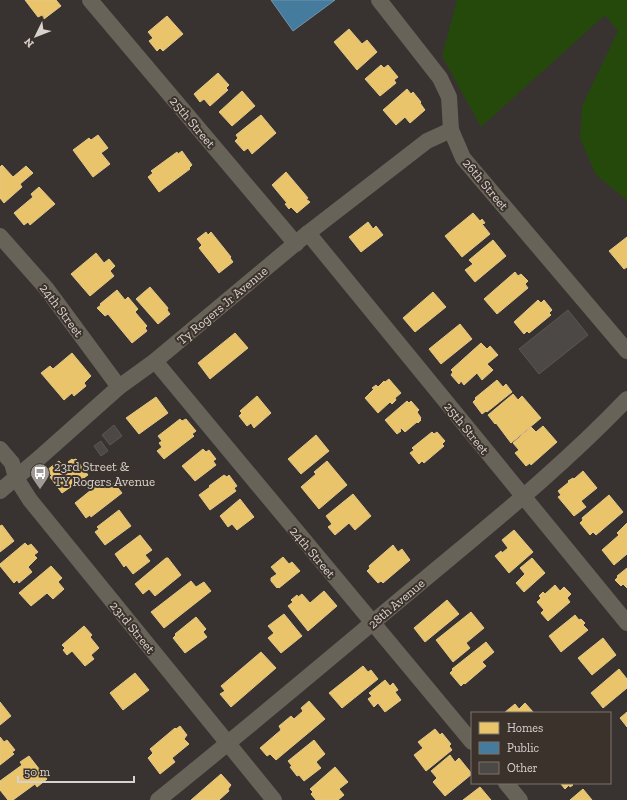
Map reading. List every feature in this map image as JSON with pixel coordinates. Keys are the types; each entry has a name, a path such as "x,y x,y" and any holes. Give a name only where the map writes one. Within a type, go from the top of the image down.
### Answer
{"street":[{"name":"25th Street","path":"90,0 296,244"},
{"name":"26th Street","path":"379,0 440,78 449,97 450,130 463,158 627,351"},
{"name":"Ty Rogers Jr Avenue","path":"0,491 120,387 155,361 308,234 427,141 450,130"},
{"name":"25th Street","path":"308,234 627,623"},
{"name":"24th Street","path":"0,236 46,288 120,387"},
{"name":"24th Street","path":"155,361 471,741"},
{"name":"28th Avenue","path":"158,800 228,744 523,497 592,435 627,399"},
{"name":"23rd Street","path":"0,448 12,463 16,478 30,500 274,800"},
{"path":"507,784 520,800"}],"green space":[{"path":"457,0 627,0 627,200 596,175 580,138 582,106 618,31 605,15 481,127 442,56"}],"building: Homes":[{"path":"25,0 56,0 61,6 44,19 42,15 38,17"},
{"path":"167,16 183,34 163,51 160,48 157,51 149,41 153,38 148,32"},
{"path":"349,29 362,44 367,40 377,52 357,70 334,42"},
{"path":"381,65 384,68 388,65 398,77 394,80 396,83 380,96 365,79"},
{"path":"218,73 229,85 226,88 228,90 210,106 204,99 200,102 194,94"},
{"path":"407,89 411,94 413,92 425,110 410,123 405,117 396,125 383,110"},
{"path":"242,91 255,106 232,126 219,112"},
{"path":"261,115 276,133 252,154 248,148 244,151 235,141 238,138 236,135"},
{"path":"98,135 108,148 101,153 110,164 93,177 73,150 89,138 91,140"},
{"path":"182,151 192,165 189,168 190,169 159,192 148,177 153,173 151,171 177,152 178,154"},
{"path":"2,165 13,177 26,166 33,173 20,184 22,187 4,203 0,198 0,167"},
{"path":"286,172 308,198 306,199 310,202 297,213 291,207 289,209 285,204 287,203 272,185"},
{"path":"39,187 55,204 30,225 28,222 24,225 14,213 33,197 31,194"},
{"path":"473,213 480,221 482,219 485,223 482,224 490,234 462,257 445,236"},
{"path":"368,222 373,229 376,226 383,235 361,252 349,237"},
{"path":"206,232 208,235 211,232 231,257 230,258 233,262 219,273 199,248 202,245 197,239"},
{"path":"627,237 627,267 624,269 609,251"},
{"path":"493,240 506,256 475,282 465,270 473,264 469,260"},
{"path":"96,253 104,263 109,259 115,266 110,271 114,276 90,296 71,274"},
{"path":"515,272 518,276 521,274 528,281 525,284 528,288 497,314 484,299"},
{"path":"150,287 168,308 167,310 170,314 158,324 136,299"},
{"path":"117,290 125,300 128,297 138,309 135,312 147,326 145,328 147,331 132,343 108,314 105,316 97,308"},
{"path":"433,292 446,307 415,332 403,318"},
{"path":"538,300 541,303 544,300 552,310 549,313 551,315 529,333 527,331 524,334 514,322"},
{"path":"460,324 472,339 441,364 429,349"},
{"path":"235,333 248,348 210,379 198,363"},
{"path":"481,343 487,349 490,346 498,355 487,364 493,370 482,380 477,373 464,385 461,381 459,384 451,375 453,372 451,370"},
{"path":"72,353 91,376 84,383 86,386 74,396 72,393 64,400 41,373 50,366 53,369"},
{"path":"389,379 401,393 395,398 396,400 392,404 390,402 378,413 365,398 374,389 372,388 376,385 378,387 384,381 385,382"},
{"path":"497,380 503,387 506,384 512,392 487,412 486,411 482,414 473,402 476,399 475,398"},
{"path":"513,394 518,400 522,396 541,418 511,443 488,415"},
{"path":"257,396 271,413 254,428 251,423 247,426 239,416 242,413 240,411"},
{"path":"156,397 168,413 139,434 126,418"},
{"path":"407,401 409,403 411,401 419,410 417,412 421,420 405,432 401,428 401,431 397,434 385,420"},
{"path":"180,419 182,421 186,419 196,431 192,434 194,436 164,459 157,451 162,447 159,443 162,441 158,436"},
{"path":"543,426 557,442 531,465 530,463 526,466 515,453 519,450 513,443 531,427 536,432"},
{"path":"432,432 434,434 437,432 445,441 442,444 444,446 424,463 422,461 419,464 410,453 414,450 412,448"},
{"path":"316,435 329,451 301,474 288,459"},
{"path":"203,449 206,452 209,450 216,459 213,461 216,465 195,481 182,466"},
{"path":"72,459 76,459 88,475 62,493 50,477 52,476 47,470 59,461 64,467"},
{"path":"327,461 347,485 319,509 301,487 316,474 314,472"},
{"path":"583,471 597,488 581,501 586,507 574,516 558,497 561,495 558,491 569,482 568,481 573,478 574,479"},
{"path":"224,475 227,477 229,475 237,486 234,488 236,491 210,510 199,495"},
{"path":"101,482 106,489 114,483 122,493 91,517 90,515 86,518 75,503"},
{"path":"353,494 371,516 355,530 349,523 335,535 328,527 332,524 326,516"},
{"path":"609,495 623,512 596,535 593,532 590,535 580,523 583,520 582,518"},
{"path":"240,499 254,517 237,530 232,524 228,527 220,516"},
{"path":"119,510 131,526 105,545 95,532 99,529 97,527"},
{"path":"627,523 627,554 614,565 602,550 619,535 617,533"},
{"path":"2,525 14,541 0,552 0,526"},
{"path":"514,530 533,552 509,573 495,556 508,548 502,540"},
{"path":"140,535 152,550 145,555 150,561 133,574 126,565 124,567 115,554"},
{"path":"25,543 28,546 31,544 38,552 34,555 37,558 28,567 32,572 19,583 17,580 14,583 0,564"},
{"path":"393,545 398,552 402,549 410,560 383,583 381,581 378,583 367,571 370,568 369,566"},
{"path":"283,557 289,564 292,562 300,571 277,588 271,581 271,578 277,574 271,567"},
{"path":"166,558 168,558 181,575 155,596 149,589 143,594 135,584"},
{"path":"532,558 545,573 524,592 516,583 525,574 520,568"},
{"path":"51,566 62,578 58,582 64,589 53,599 47,593 31,606 19,593"},
{"path":"627,568 627,588 623,584 621,586 615,580 618,577 617,576"},
{"path":"191,581 196,587 204,582 211,591 164,628 151,612"},
{"path":"555,585 560,591 564,587 571,594 567,598 570,602 548,621 541,613 544,610 537,602 541,598 539,596 543,592 545,594"},
{"path":"324,591 337,606 308,631 288,606 293,602 291,600 297,595 298,597 302,594 310,603"},
{"path":"447,600 459,614 425,642 414,628"},
{"path":"471,612 484,628 466,643 470,648 453,662 436,640"},
{"path":"284,614 302,636 281,653 268,638 274,633 268,626"},
{"path":"575,615 579,620 581,619 585,623 583,625 588,630 561,652 549,636"},
{"path":"196,617 206,629 203,632 207,637 185,653 173,638 176,635 175,634"},
{"path":"84,626 92,635 90,637 99,648 91,655 94,659 85,666 72,651 67,655 63,650 65,648 62,645"},
{"path":"603,638 616,655 592,675 578,658"},
{"path":"486,642 494,652 482,662 486,666 461,686 450,673 453,670 452,669"},
{"path":"261,652 276,668 231,707 220,694 225,691 221,686"},
{"path":"363,666 368,672 371,670 378,679 342,708 329,693"},
{"path":"619,669 627,679 627,688 603,708 591,693"},
{"path":"135,673 149,690 123,710 110,693"},
{"path":"385,680 390,686 393,683 398,690 395,692 401,700 385,712 378,703 374,707 368,699 372,696 369,693"},
{"path":"309,701 325,719 276,760 270,754 267,756 260,748 281,730 279,726 291,716 294,719 303,711 301,708"},
{"path":"0,702 11,716 0,725"},
{"path":"525,703 533,712 505,712 515,704 519,709"},
{"path":"627,712 627,727 620,718"},
{"path":"180,726 187,735 184,739 189,744 172,758 175,762 160,774 148,758 153,753 150,749 175,728 176,729"},
{"path":"435,729 440,735 442,733 451,744 449,746 452,750 426,771 414,755 423,748 418,742"},
{"path":"0,737 4,742 7,740 15,750 12,752 14,754 0,765"},
{"path":"314,740 325,754 316,762 321,768 304,781 299,775 297,776 290,767 292,766 288,761"},
{"path":"450,755 455,762 459,758 471,775 445,796 433,782 437,778 431,771"},
{"path":"29,756 47,779 37,787 35,784 13,800 8,800 0,790 0,781 22,765 20,762"},
{"path":"335,767 348,782 339,789 344,795 338,800 316,800 311,794 313,792 310,789"},
{"path":"221,774 231,785 228,789 229,791 219,800 191,800"},
{"path":"561,784 573,785 570,787 569,785 565,789"},
{"path":"480,787 491,800 463,800"},
{"path":"583,789 592,800 570,800"}],"building: Public":[{"path":"271,0 335,0 293,31"}],"building: Other":[{"path":"568,310 588,335 539,374 519,349"},
{"path":"114,425 122,436 110,445 102,435"},
{"path":"101,441 108,451 101,456 94,446"}],"place":[{"name":"23rd Street & TY Rogers Avenue","path":"40,490"}]}
